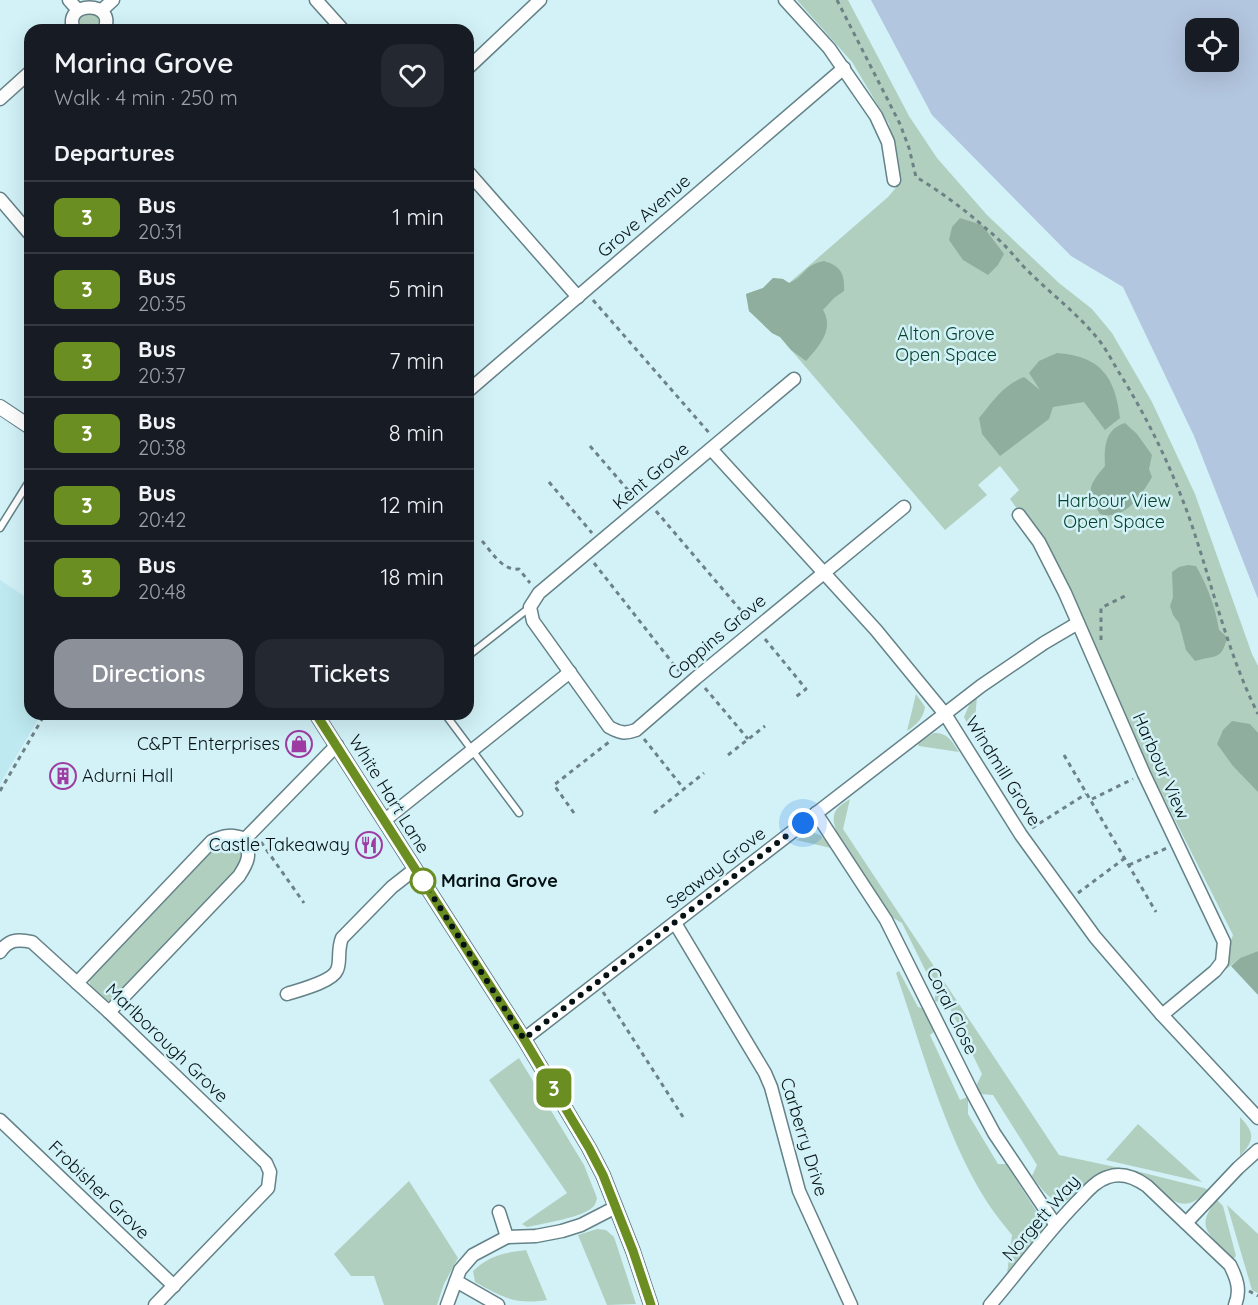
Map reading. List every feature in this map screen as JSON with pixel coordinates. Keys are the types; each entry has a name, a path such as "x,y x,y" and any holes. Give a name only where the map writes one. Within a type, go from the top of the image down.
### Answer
{"street":[{"path":"102,10 113,0"},
{"path":"316,0 337,24"},
{"path":"474,62 540,0"},
{"path":"785,0 829,48 876,116 888,142 894,180"},
{"path":"73,24 73,5 88,4 102,10 106,16 105,24"},
{"name":"Grove Avenue","path":"474,386 844,69"},
{"path":"0,99 24,77"},
{"path":"474,178 581,294"},
{"path":"0,199 24,221"},
{"name":"Kent Grove","path":"534,601 794,379"},
{"path":"0,408 24,423"},
{"name":"Windmill Grove","path":"715,446 823,573 876,630 945,714 1022,835 1102,946 1162,1015 1258,1118"},
{"name":"Coppins Grove","path":"636,730 904,507"},
{"name":"Harbour View","path":"1019,515 1039,542 1078,623 1144,774 1221,933 1225,951 1222,962 1215,971 1162,1015"},
{"path":"534,601 533,621 609,727 619,733 636,730"},
{"name":"Seaway Grove","path":"524,1039 945,714 1035,649 1078,623"},
{"path":"385,820 570,672"},
{"name":"White Hart Lane","path":"320,720 524,1039 589,1148 633,1251 651,1305"},
{"path":"109,1012 239,876 248,861 249,835 337,745"},
{"name":"Coral Close","path":"816,813 886,920 994,1133 1055,1224"},
{"path":"77,983 212,841 224,835 249,835"},
{"path":"287,994 333,976 338,969 338,948 342,938 392,887 415,869"},
{"name":"Carberry Drive","path":"675,923 765,1073 771,1087 799,1191 851,1305"},
{"name":"Marlborough Grove","path":"0,952 6,944 19,939 32,942 109,1012 266,1163 270,1172 268,1188 174,1286"},
{"name":"Frobisher Grove","path":"0,1120 174,1286"},
{"path":"1186,1223 1258,1149"},
{"name":"Norgett Way","path":"990,1305 1055,1224 1096,1183 1118,1175 1139,1180 1230,1265 1239,1289 1235,1305"},
{"path":"447,1305 460,1270 473,1255 507,1238 536,1236 581,1225 615,1207"},
{"path":"499,1212 507,1238"},
{"path":"456,1281 498,1305"},
{"path":"155,1305 174,1286"}],"lane":[{"path":"0,528 24,490"},
{"path":"474,651 534,601"},
{"path":"449,720 519,813"}],"path":[{"path":"837,0 900,124 916,177 933,187 982,225 1078,316 1100,341 1130,390 1162,449 1189,518 1246,691 1258,714"},
{"path":"581,294 715,446"},
{"path":"590,446 756,628 806,689 793,699"},
{"path":"549,482 600,543"},
{"path":"482,541 503,566 512,570 519,569 534,601"},
{"path":"587,554 693,681 748,739"},
{"path":"1101,641 1101,608 1127,595"},
{"path":"0,791 41,720"},
{"path":"728,755 765,726"},
{"path":"636,730 684,789"},
{"path":"574,813 554,785 619,733"},
{"path":"1064,755 1086,794 1092,799 1156,912"},
{"path":"654,813 704,773"},
{"path":"1092,799 1144,774"},
{"path":"1022,835 1086,794"},
{"path":"249,835 304,903"},
{"path":"1129,865 1177,844"},
{"path":"1067,900 1125,858"},
{"path":"597,983 683,1117"},
{"path":"1249,1291 1258,1296"}],"shaded area":[{"path":"871,0 1258,0 1258,599 1194,436 1123,287 1071,256 932,115"},
{"path":"0,580 24,596 24,720 37,720 0,784"}],"green space":[{"path":"797,0 848,0 909,116 937,158 987,215 1059,283 1092,309 1112,333 1152,402 1195,494 1258,666 1258,951 1240,958 1172,1013 1224,959 1233,935 1021,514 1010,499 1019,490 1000,466 978,485 987,495 945,530 780,337 772,333 749,311 746,294 763,288 773,278 783,279 789,283 888,197 900,183 889,124 852,62"},
{"path":"85,12 93,12 98,17 98,24 80,24 80,17"},
{"path":"960,218 982,225 1004,254 998,265 988,275 963,260 949,240 952,227"},
{"path":"824,261 834,265 843,275 844,291 823,310 827,324 824,338 806,361 749,311 746,294 763,288 773,278 783,279 789,283 812,265"},
{"path":"1057,353 1084,359 1103,371 1114,391 1120,418 1105,430 1084,402 1053,407 1049,419 1000,456 982,434 979,418 999,394 1017,380 1024,377 1040,390 1029,373 1039,361"},
{"name":"Harbour View Open Space","path":"1125,423 1137,434 1152,455 1149,469 1152,477 1143,492 1125,510 1117,514 1100,514 1092,500 1092,484 1105,466 1105,452 1110,434"},
{"path":"1188,565 1196,566 1213,605 1219,630 1227,637 1220,654 1195,661 1186,650 1179,623 1170,606 1173,597 1172,572"},
{"path":"916,694 925,707 919,721 907,731"},
{"path":"977,697 974,730 969,727 964,717 970,703"},
{"path":"1232,721 1250,724 1258,733 1258,792 1233,766 1217,744 1223,730"},
{"path":"934,733 946,736 959,752 919,746 917,743"},
{"path":"850,799 843,829 1059,1155 1120,1168 1101,1173 1068,1200 1061,1202 1054,1200 1032,1176 1037,1165 993,1095 980,1094 976,1086 982,1074 948,1004 935,1001 935,990 902,923 893,918 837,833 835,813"},
{"path":"810,832 823,837 831,848 796,840"},
{"path":"225,841 236,841 242,846 244,858 239,868 113,1000 106,1001 99,997 92,989 89,978 216,845"},
{"path":"1258,951 1258,995 1231,966 1240,958"},
{"path":"899,971 918,1007 924,1009 934,1032 930,1035 960,1100 968,1097 968,1114 998,1164 1006,1164 1042,1220 1045,1235 1006,1282 1012,1235 987,1202 958,1148 896,973"},
{"path":"519,1058 584,1165 597,1198 593,1207 581,1214 527,1227 522,1224 567,1193 489,1080"},
{"path":"1240,1117 1251,1132 1251,1141 1240,1156"},
{"path":"1138,1124 1202,1182 1106,1160"},
{"path":"1136,1171 1208,1190 1197,1200 1179,1203 1170,1199"},
{"path":"409,1181 458,1258 444,1284 437,1305 384,1305 374,1276 351,1276 334,1254"},
{"path":"1217,1200 1223,1206 1236,1256 1233,1259 1208,1232 1206,1225 1206,1218"},
{"path":"1227,1205 1258,1234 1258,1293 1252,1290"},
{"path":"597,1229 606,1230 614,1237 636,1304 607,1305 578,1235"},
{"path":"526,1250 547,1300 526,1301 509,1298 475,1282 473,1271 485,1261 504,1254"}],"bus line":[{"name":"3","path":"320,720 524,1039 589,1148 603,1175 633,1251 651,1305"}],"place":[{"name":"C&PT Enterprises","path":"299,744"},
{"name":"Adurni Hall","path":"63,776"},
{"name":"Castle Takeaway","path":"369,845"},
{"name":"Marina Grove","path":"423,881"}],"route":[{"path":"423,881 524,1039 803,823"}],"park label":[{"name":"Alton Grove Open Space","path":"946,344"}]}
